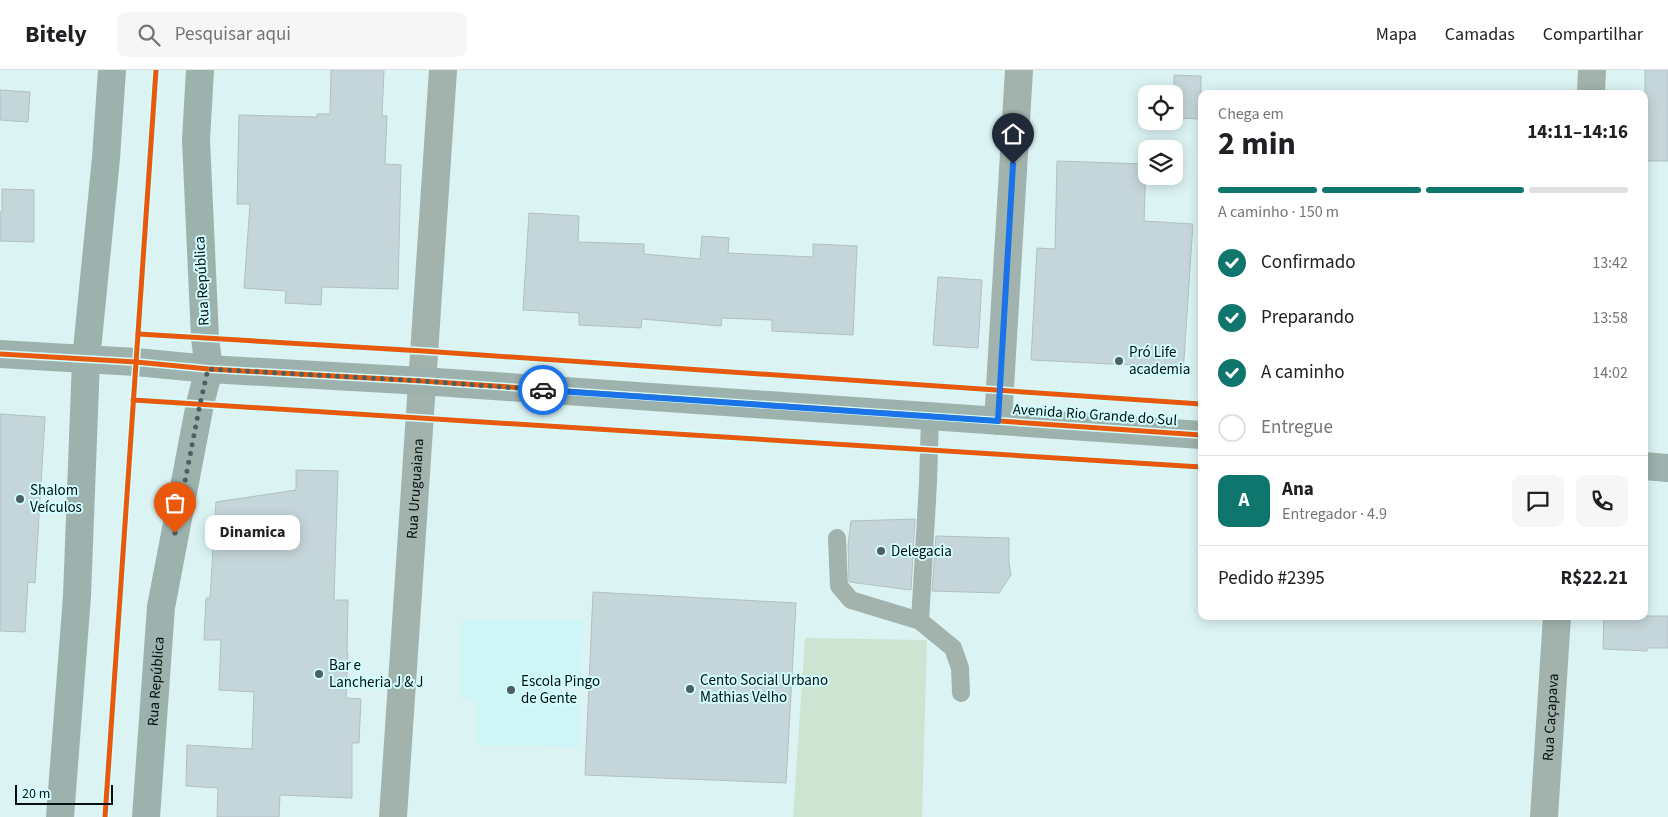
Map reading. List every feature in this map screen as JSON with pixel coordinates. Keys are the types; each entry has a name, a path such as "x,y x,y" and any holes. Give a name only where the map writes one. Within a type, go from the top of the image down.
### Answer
{"main road":[{"path":"60,817 77,596 86,360 106,158 112,70"},
{"name":"Rua República","path":"146,817 161,608 208,369 196,140 200,70"},
{"name":"Avenida Rio Grande do Sul","path":"0,354 1198,435"},
{"path":"1648,466 1668,468"}],"street":[{"name":"Rua Uruguaiana","path":"393,817 443,70"},
{"path":"998,421 1019,70"},
{"path":"1591,90 1592,70"},
{"name":"Rua Caçapava","path":"1544,817 1557,620"}],"lane":[{"path":"920,621 930,417"},
{"path":"837,538 839,586 850,600 920,621 953,648 960,668 961,693"}],"shaded area":[{"name":"Escola Pingo de Gente","path":"462,619 583,621 581,682 562,682 562,702 580,702 579,747 476,745 477,699 460,698"}],"green space":[{"path":"805,638 927,640 922,817 793,817"}],"building":[{"path":"331,70 384,70 382,116 387,116 385,164 401,165 398,289 322,287 321,305 285,303 286,291 244,288 250,204 237,204 239,115 317,117 317,114 330,114"},
{"path":"1645,70 1668,70 1668,161 1648,161 1648,90 1645,90"},
{"path":"1174,75 1201,76 1201,90 1198,90 1198,119 1183,118 1183,85 1174,85"},
{"path":"0,90 30,92 28,122 0,120"},
{"path":"1057,161 1138,164 1138,185 1145,185 1144,221 1193,224 1183,374 1130,370 1131,365 1031,360 1037,248 1055,249"},
{"path":"2,189 34,190 34,242 0,241"},
{"path":"529,213 579,216 578,242 644,244 644,254 700,259 702,236 729,238 728,253 813,257 813,244 857,246 853,335 772,331 772,320 722,318 721,326 642,319 641,328 579,325 579,313 523,310"},
{"path":"938,277 982,280 978,348 933,345"},
{"name":"Shalom Veículos","path":"0,414 45,417 35,583 28,582 25,632 0,631"},
{"path":"296,470 338,471 334,600 348,600 346,698 361,699 359,743 352,743 352,798 280,795 279,817 217,817 218,788 186,786 187,745 252,749 254,692 219,690 221,640 204,640 206,598 210,598 216,502 296,490"},
{"name":"Delegacia","path":"915,519 911,590 849,582 848,545 851,521"},
{"path":"936,536 1009,538 1011,575 999,593 932,591"},
{"name":"Cento Social Urbano Mathias Velho","path":"593,592 796,603 786,783 585,775"},
{"path":"1648,616 1668,616 1668,648 1647,648 1647,651 1603,649 1604,620 1648,620"}],"cycle path":[{"path":"105,817 156,70"},
{"path":"138,334 423,351 1198,404"},
{"path":"0,354 1198,435"},
{"path":"133,400 1198,467"}],"way so far":[{"path":"175,533 208,369 543,390"}],"place":[{"name":"Pró Life academia","path":"1119,361"},
{"name":"Shalom Veículos","path":"20,499"},
{"name":"Dinamica","path":"175,533"},
{"name":"Delegacia","path":"881,551"},
{"name":"Bar e Lancheria J & J","path":"319,674"},
{"name":"Cento Social Urbano Mathias Velho","path":"690,689"},
{"name":"Escola Pingo de Gente","path":"511,690"}],"route":[{"path":"543,390 998,421 1013,164"}]}
